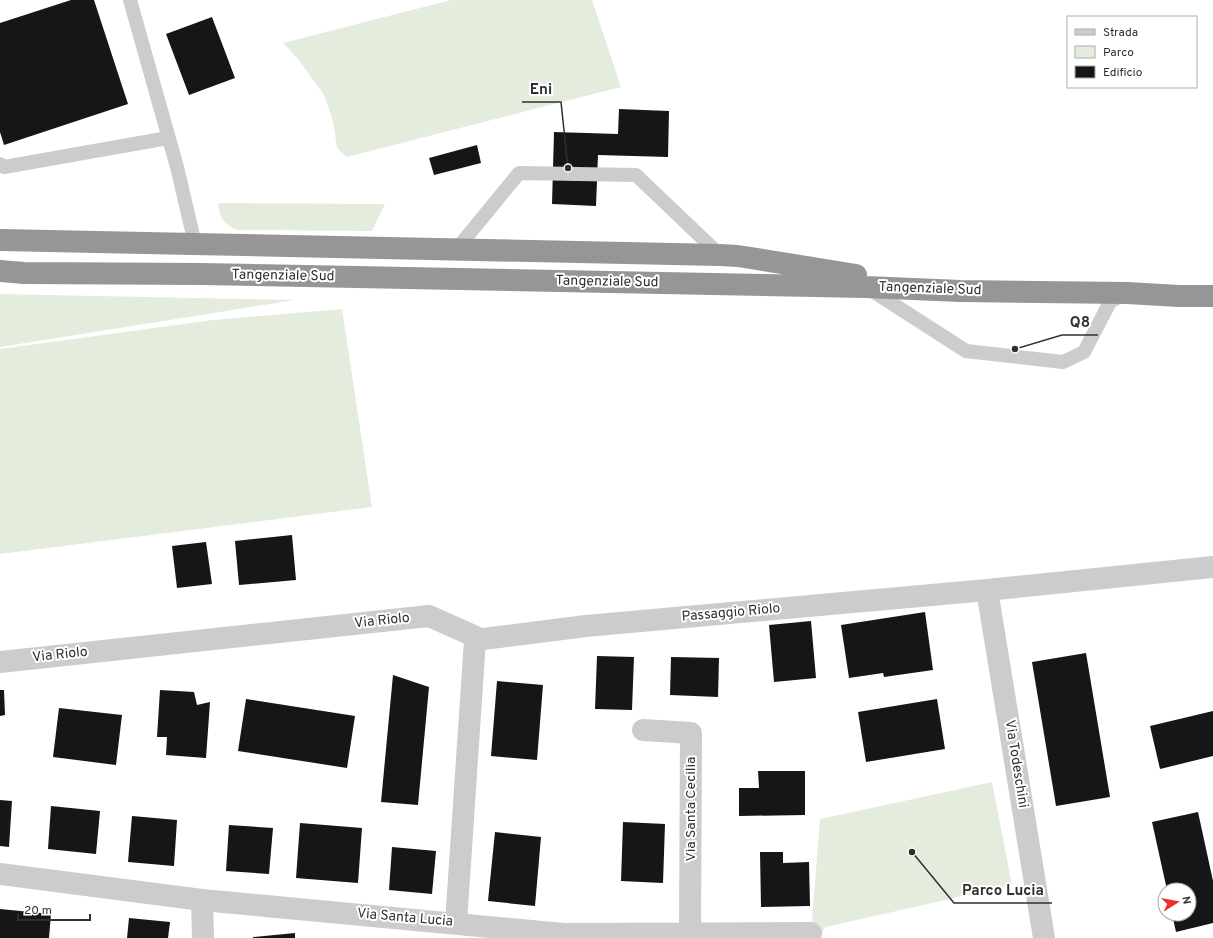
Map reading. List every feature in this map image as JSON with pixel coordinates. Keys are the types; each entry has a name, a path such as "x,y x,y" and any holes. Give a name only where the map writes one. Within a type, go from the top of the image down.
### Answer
{"highway":[{"path":"0,240 720,255 738,256 960,291"},
{"name":"Tangenziale Sud","path":"0,271 24,273 201,274 866,287 960,291 1127,293 1213,296"}],"street":[{"name":"Passaggio Riolo","path":"475,640 586,626 987,590 1213,567"},
{"name":"Via Todeschini","path":"987,590 1044,938"},
{"name":"Via Riolo","path":"0,662 430,616 474,636 475,640"},
{"path":"466,928 475,640"},
{"name":"Via Santa Cecilia","path":"643,730 691,733 690,933"},
{"name":"Via Santa Lucia","path":"0,874 202,900 466,928 564,934 811,933"},
{"path":"202,900 203,938"}],"lane":[{"path":"130,0 195,244"},
{"path":"0,164 4,167 168,138"},
{"path":"456,250 519,173 636,175 720,255"},
{"path":"866,287 966,351 1063,362 1084,352 1110,302 1127,293"}],"green space":[{"path":"451,0 592,0 621,87 347,157 337,148 333,121 324,95 298,59 283,43"},
{"path":"218,203 385,204 372,231 238,230 226,223 221,217"},
{"path":"0,294 295,300 0,347"},
{"path":"342,309 372,507 0,554 0,349 213,320"},
{"path":"992,782 1012,885 826,927 817,938 811,933 820,819"}],"building":[{"path":"71,0 94,0 128,104 4,145 0,132 0,23"},
{"path":"212,17 235,78 189,95 166,34"},
{"path":"619,109 669,111 668,157 598,155 596,206 552,204 554,132 618,134"},
{"path":"477,145 481,163 434,175 429,158"},
{"path":"292,535 296,580 239,585 235,541"},
{"path":"206,542 212,584 177,588 172,546"},
{"path":"925,612 933,670 884,677 883,673 849,678 841,625"},
{"path":"811,621 816,678 774,682 769,625"},
{"path":"1086,653 1110,797 1056,806 1032,662"},
{"path":"597,656 634,657 632,710 595,709"},
{"path":"671,657 719,658 718,697 670,695"},
{"path":"393,675 429,687 418,805 381,802"},
{"path":"497,681 543,685 537,760 491,756"},
{"path":"0,690 4,690 5,715 0,716"},
{"path":"160,690 194,692 197,705 210,702 206,758 166,755 167,737 157,737"},
{"path":"246,699 355,716 347,768 238,751"},
{"path":"937,699 945,749 866,762 858,712"},
{"path":"59,708 122,715 116,765 53,757"},
{"path":"1213,711 1213,756 1160,769 1150,726"},
{"path":"758,771 805,771 805,815 739,816 739,788 759,788"},
{"path":"0,800 12,801 9,847 0,846"},
{"path":"51,806 100,811 96,854 48,849"},
{"path":"1198,812 1213,881 1213,923 1176,932 1174,922 1197,922 1197,882 1165,882 1152,822"},
{"path":"132,816 177,820 174,866 128,862"},
{"path":"623,822 665,824 663,883 621,881"},
{"path":"300,823 362,828 358,883 296,878"},
{"path":"229,825 273,828 269,874 226,871"},
{"path":"495,832 541,837 535,906 488,901"},
{"path":"392,847 436,851 432,894 389,890"},
{"path":"760,852 783,852 783,863 809,862 810,906 761,907"},
{"path":"0,909 51,914 49,938 0,938"},
{"path":"129,918 170,922 168,938 127,938"},
{"path":"295,933 295,938 253,938 253,937"}],"place":[{"name":"Eni","path":"568,168"},
{"name":"Q8","path":"1015,349"},
{"name":"Parco Lucia","path":"912,852"}]}
